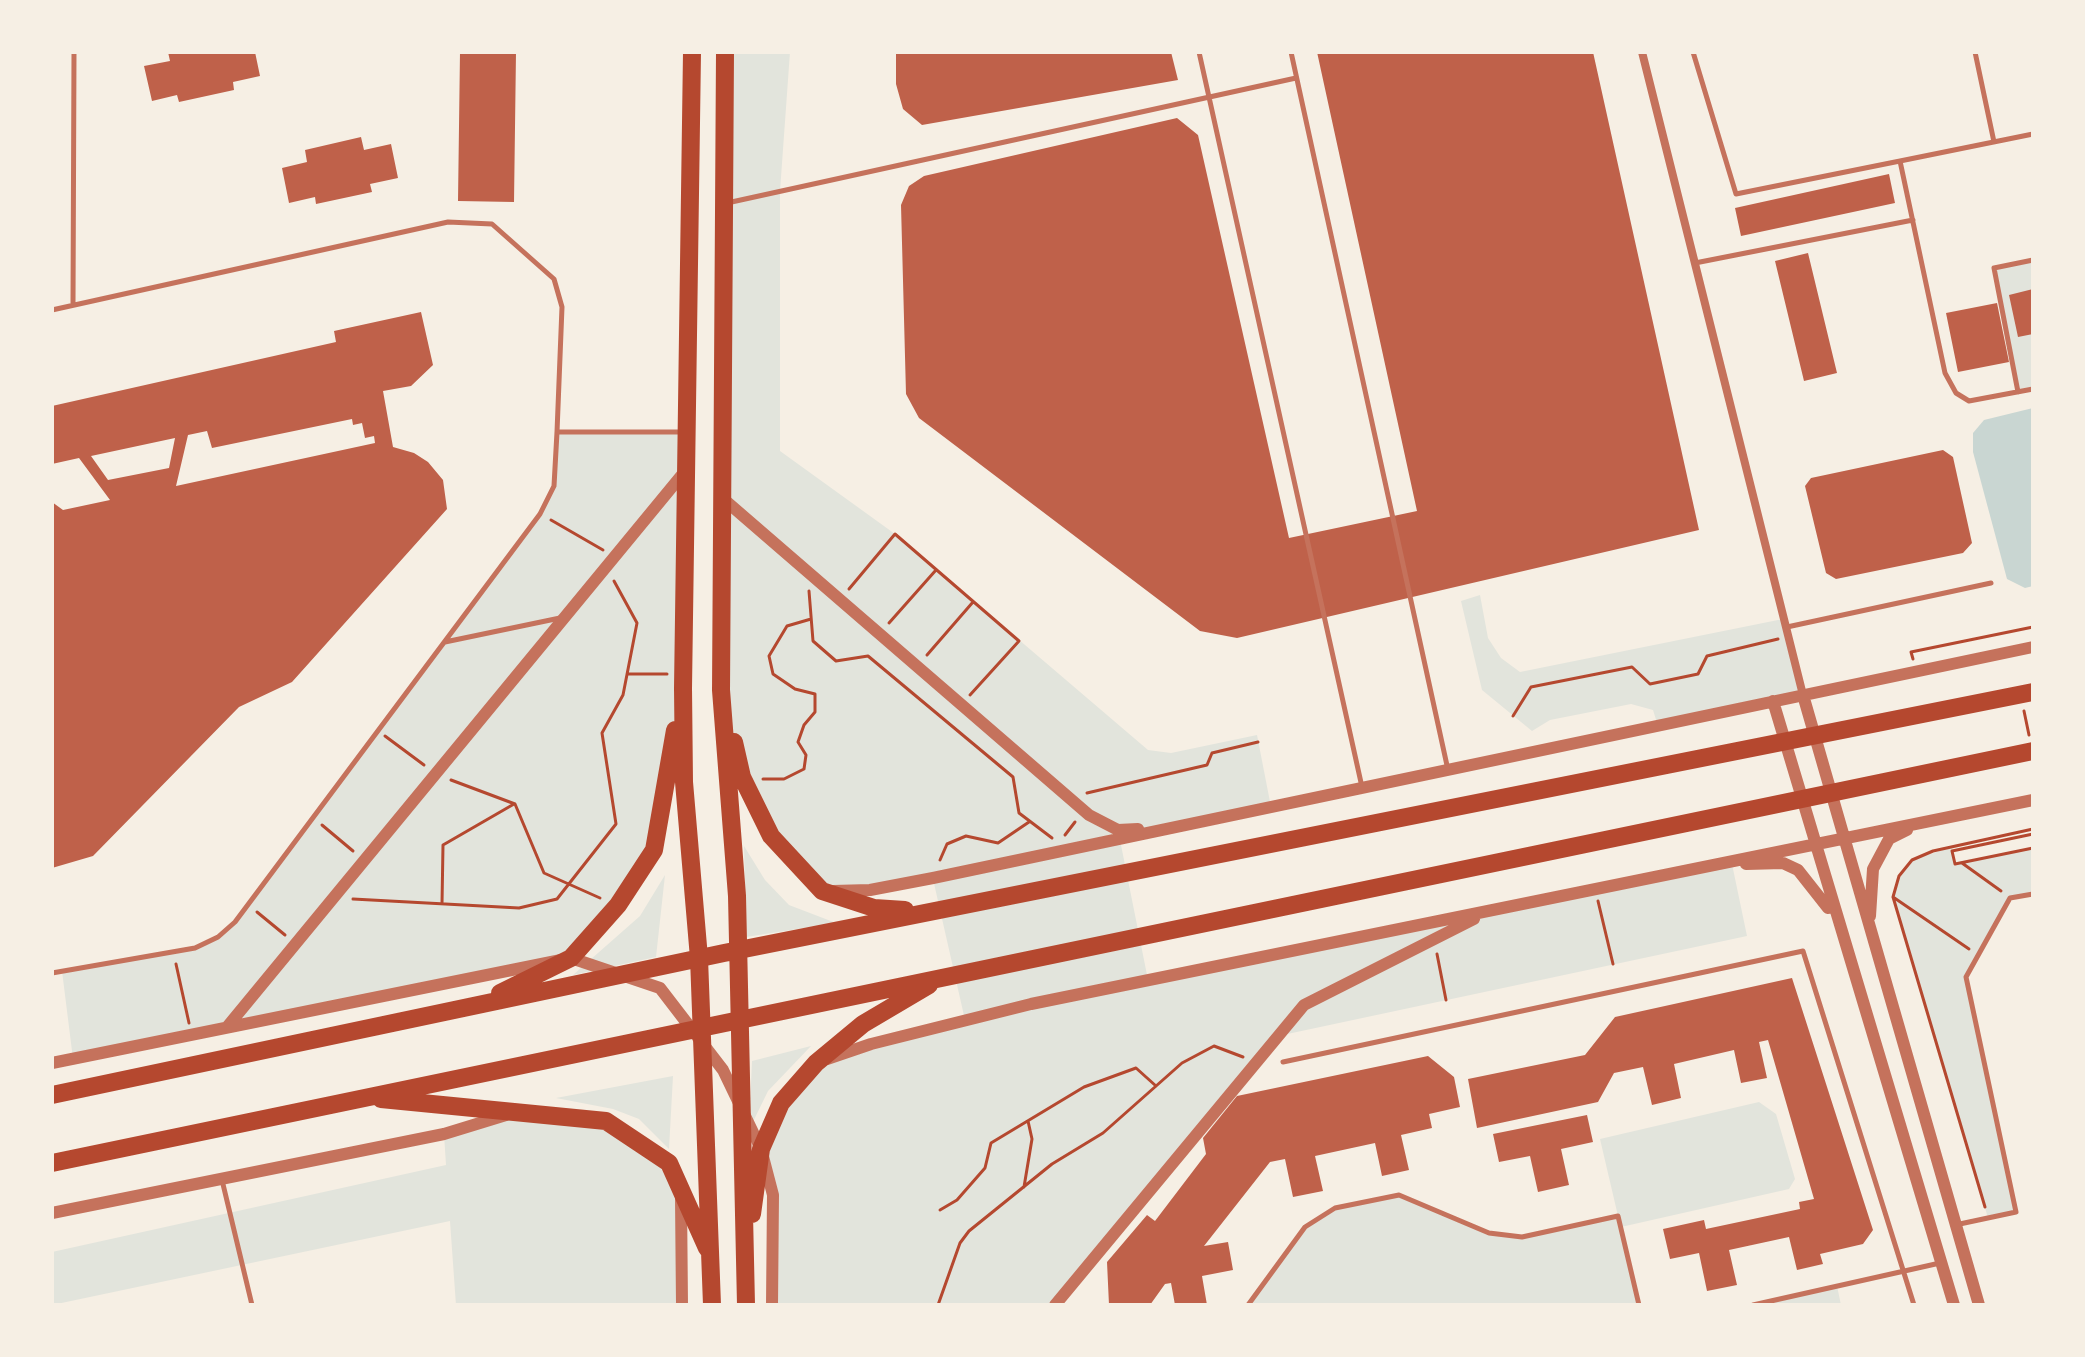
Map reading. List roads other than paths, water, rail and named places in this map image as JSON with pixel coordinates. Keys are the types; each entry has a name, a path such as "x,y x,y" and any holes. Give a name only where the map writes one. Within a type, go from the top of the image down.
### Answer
{"highway":[{"path":"692,52 684,782 699,958 713,1263 712,1305"},
{"path":"725,52 721,677 738,950 746,1305"},
{"path":"721,677 742,777 771,836 822,891 874,908 932,912"},
{"path":"472,1006 571,958 618,905 654,850 683,681"},
{"path":"52,1095 738,950 2033,692"},
{"path":"52,1163 2033,751"},
{"path":"746,1253 761,1149 781,1103 816,1063 863,1024 941,977"},
{"path":"362,1097 520,1110 606,1121 669,1163 713,1263"}],"street":[{"path":"1642,52 1813,738 1979,1305"},
{"path":"227,1027 686,470"},
{"path":"720,496 1084,811 1118,830 1177,827"},
{"path":"822,891 870,890 933,878 2033,647"},
{"path":"1773,701 1954,1305"},
{"path":"816,1063 871,1044 1031,1004 2033,800"},
{"path":"1869,927 1873,869 1889,839 1924,822"},
{"path":"1715,865 1783,863 1798,870 1822,897 1840,931"},
{"path":"1055,1305 1304,1005 1489,911"},
{"path":"52,1063 571,958 660,988 723,1070 761,1149 773,1195 772,1305"},
{"path":"52,1213 444,1134 520,1110"},
{"path":"681,1191 682,1305"}],"lane":[{"path":"73,305 74,52"},
{"path":"1199,52 1363,788"},
{"path":"1291,52 1448,770"},
{"path":"1693,52 1736,194 2033,134"},
{"path":"1975,52 1994,142"},
{"path":"726,203 1296,78"},
{"path":"1900,161 1945,373 1956,393 1969,401 2033,389"},
{"path":"1695,263 1913,220"},
{"path":"52,310 448,222 492,224 554,279 562,307 554,486 540,514 248,904 218,937 195,948 52,973"},
{"path":"2018,392 1994,268 2033,260"},
{"path":"557,432 687,432"},
{"path":"1787,632 1991,583"},
{"path":"444,642 565,617"},
{"path":"1954,1225 2016,1212 1966,977 2010,898 2033,894"},
{"path":"1283,1062 1803,951 1914,1305"},
{"path":"222,1179 252,1305"},
{"path":"1248,1305 1305,1227 1335,1208 1399,1195 1489,1233 1522,1237 1618,1216 1639,1305"},
{"path":"1753,1305 1941,1262"}]}
